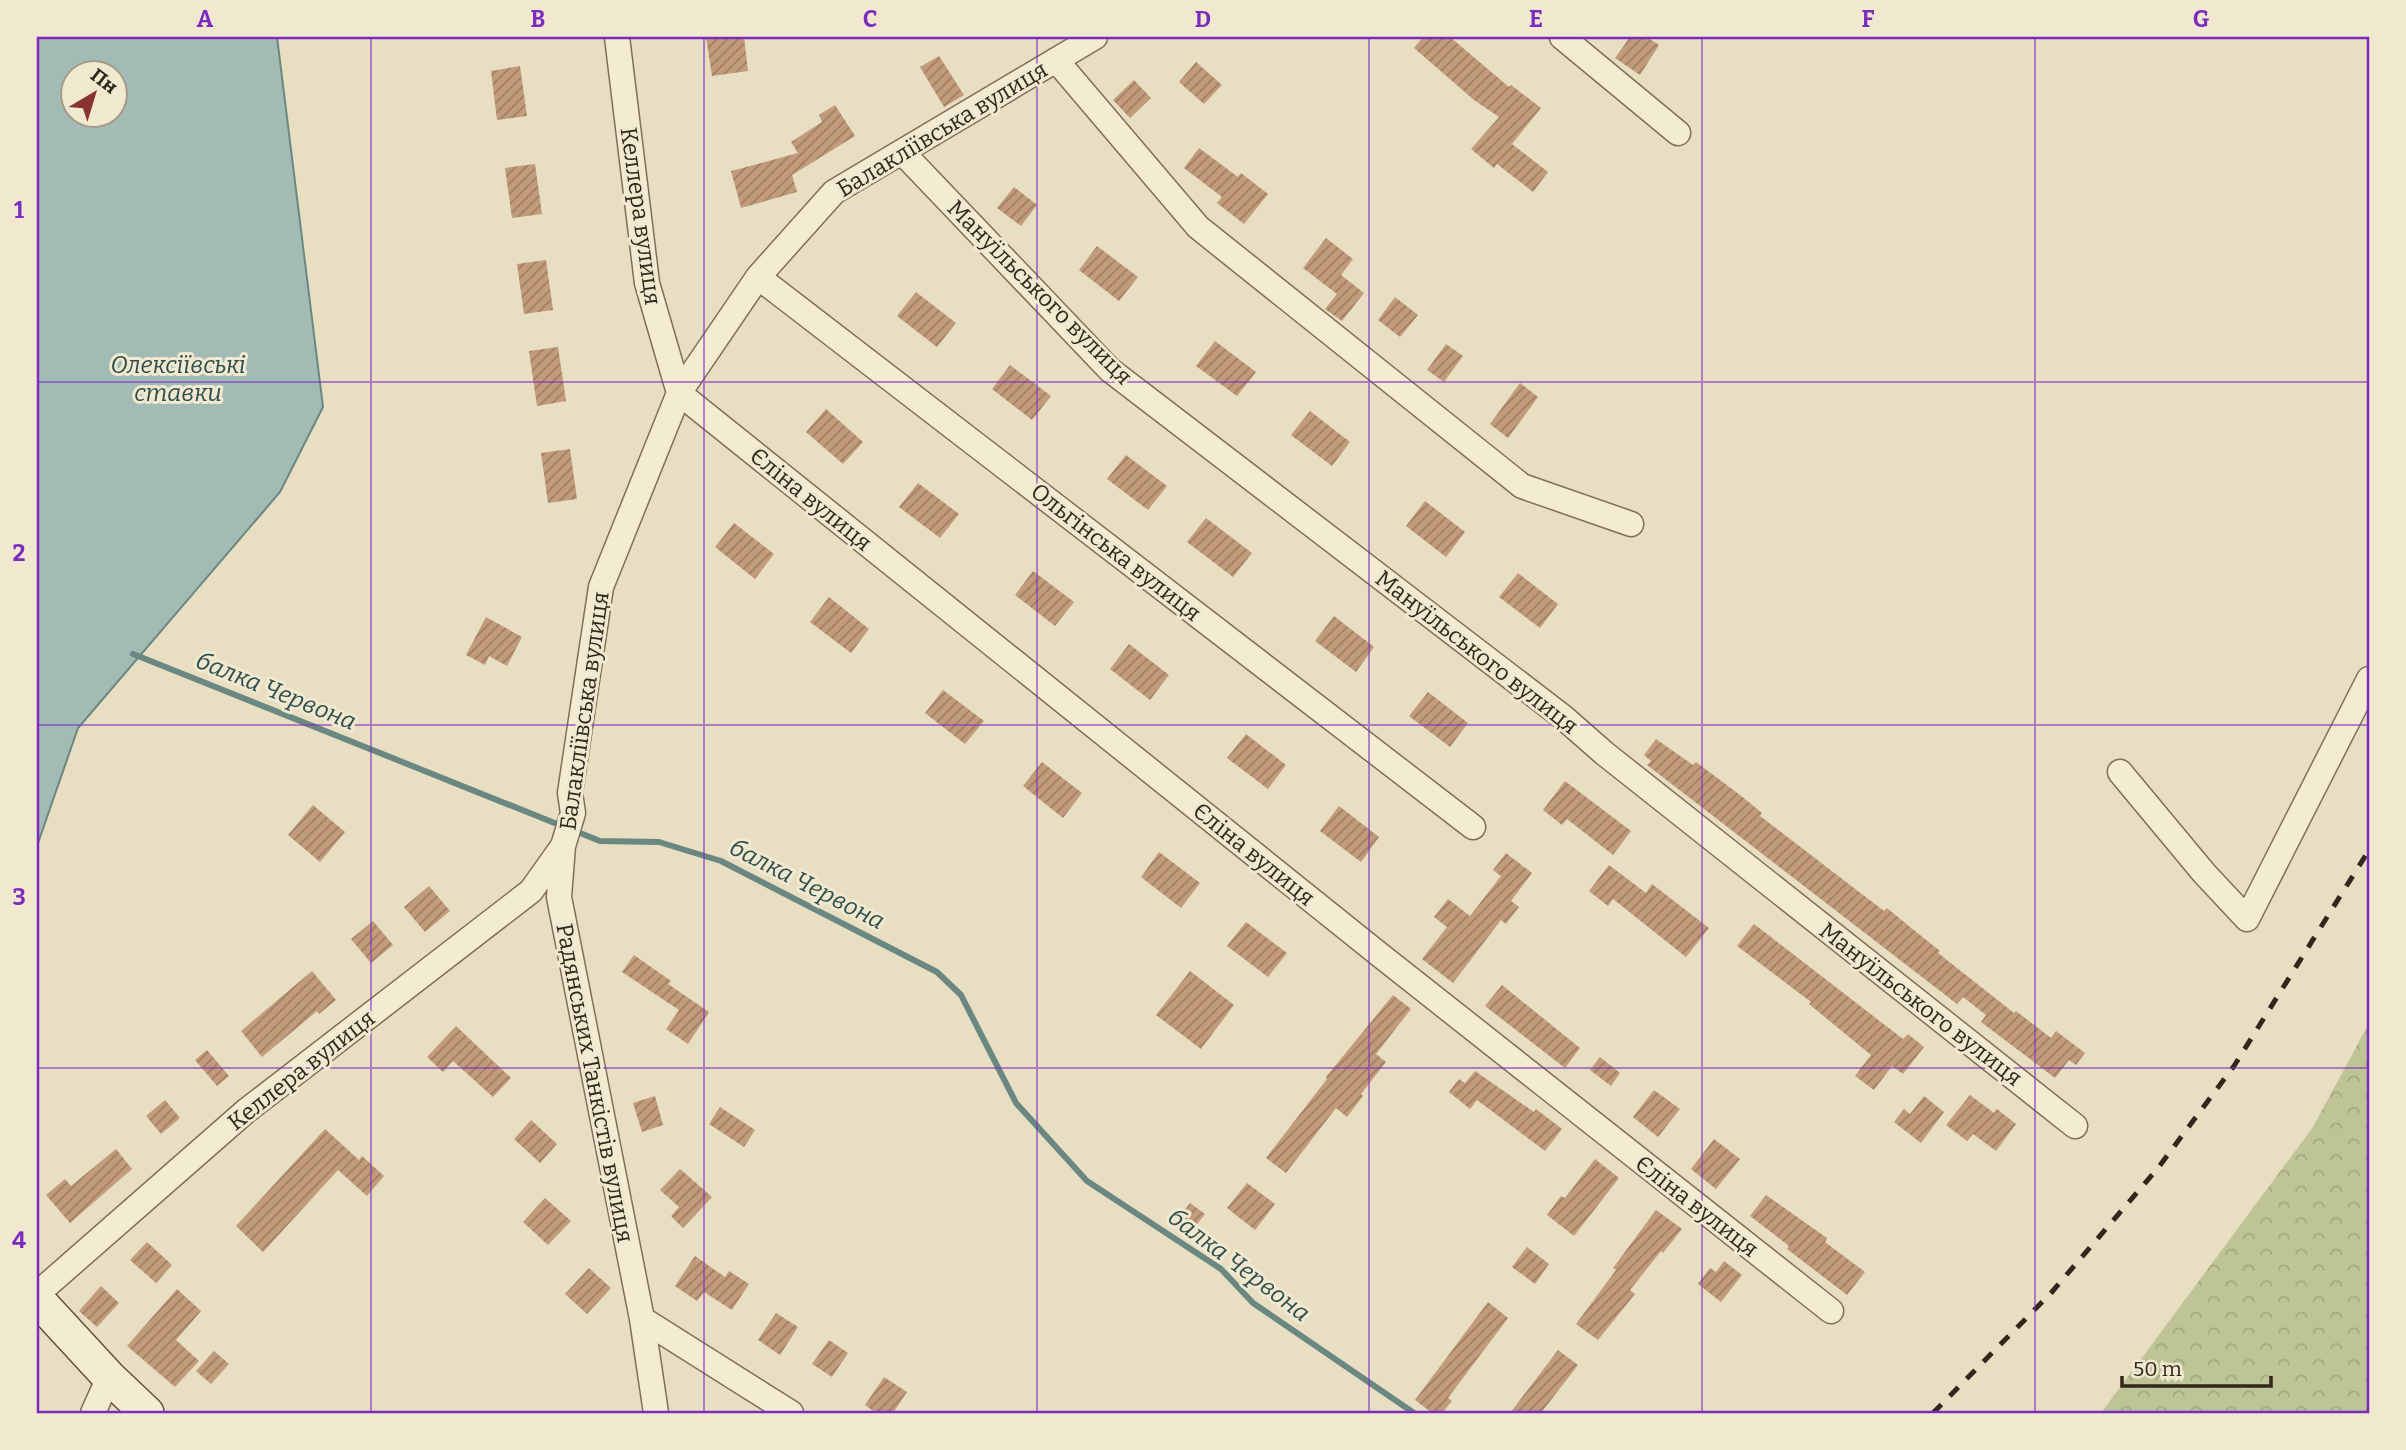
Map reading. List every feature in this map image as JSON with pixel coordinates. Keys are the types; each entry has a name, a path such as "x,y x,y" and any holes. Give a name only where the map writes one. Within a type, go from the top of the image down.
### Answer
{"street":[{"name":"Келлера вулиця","path":"617,37 646,283 679,393"},
{"name":"Балакліївська вулиця","path":"563,846 573,813 570,793 601,587 679,393 758,277 834,192 1095,37"},
{"path":"1562,37 1678,133"},
{"path":"1056,60 1198,227 1522,486 1631,524"},
{"name":"Мануїльського вулиця","path":"902,152 1110,370 1563,718 2075,1126"},
{"name":"Ольгінська вулиця","path":"758,277 1473,827"},
{"name":"Єліна вулиця","path":"679,393 1380,955 1831,1311"},
{"path":"2120,772 2204,873 2247,919 2369,679"},
{"name":"Келлера вулиця","path":"37,1296 246,1111 531,891 563,846"},
{"name":"Радянських Танкістів вулиця","path":"563,846 559,897 642,1319 656,1413"},
{"path":"37,1296 109,1377 147,1413"},
{"path":"642,1319 791,1413"},
{"path":"93,1413 109,1377"}],"green space":[{"path":"2369,1023 2369,1413 2101,1413 2313,1127"}],"water":[{"name":"Олексіївські ставки","path":"37,37 277,37 323,407 280,492 78,728 37,846"}],"building":[{"path":"706,37 744,37 748,71 712,76"},
{"path":"1423,37 1450,37 1509,87 1511,85 1541,108 1512,144 1548,172 1533,192 1497,164 1494,168 1471,149 1499,117 1474,100 1414,48"},
{"path":"1630,37 1647,37 1659,45 1640,75 1615,58"},
{"path":"939,56 964,95 944,107 920,67"},
{"path":"1196,62 1222,85 1204,104 1179,82"},
{"path":"520,66 527,116 497,120 491,71"},
{"path":"1134,80 1151,98 1130,118 1113,100"},
{"path":"835,105 855,136 792,175 797,192 741,208 731,171 798,153 791,142 822,122 819,115"},
{"path":"1199,148 1238,177 1241,173 1268,194 1244,224 1217,203 1222,197 1184,168"},
{"path":"535,164 542,214 512,218 505,168"},
{"path":"1014,187 1037,205 1021,226 997,208"},
{"path":"1326,238 1353,259 1341,275 1364,293 1342,321 1325,309 1337,294 1303,268"},
{"path":"1097,246 1138,277 1119,301 1079,270"},
{"path":"546,260 553,310 524,314 517,264"},
{"path":"916,292 956,323 937,347 897,316"},
{"path":"1395,297 1418,315 1400,337 1378,320"},
{"path":"1215,341 1256,372 1237,396 1196,366"},
{"path":"1446,344 1463,356 1444,382 1427,370"},
{"path":"558,347 566,401 537,406 529,351"},
{"path":"1010,365 1051,396 1032,420 992,389"},
{"path":"1520,383 1538,397 1508,438 1490,424"},
{"path":"826,409 863,442 843,464 806,432"},
{"path":"1310,411 1350,442 1332,466 1291,435"},
{"path":"570,449 577,499 548,503 541,453"},
{"path":"1126,455 1167,486 1148,510 1107,479"},
{"path":"918,483 959,514 940,538 899,507"},
{"path":"1425,501 1465,532 1446,557 1406,526"},
{"path":"1206,518 1252,553 1233,577 1187,542"},
{"path":"734,523 774,554 755,579 715,547"},
{"path":"1033,571 1074,602 1055,626 1015,595"},
{"path":"1518,573 1558,604 1540,628 1499,597"},
{"path":"829,597 869,629 851,653 810,622"},
{"path":"1334,616 1374,647 1356,672 1315,641"},
{"path":"486,617 522,637 507,666 489,656 485,665 466,655"},
{"path":"1129,644 1169,675 1150,700 1110,669"},
{"path":"943,690 984,721 965,744 925,713"},
{"path":"1428,692 1468,723 1450,747 1409,716"},
{"path":"1246,734 1286,765 1268,789 1227,758"},
{"path":"1656,739 1693,765 1696,762 1740,795 1762,813 1760,816 1884,911 1887,908 1940,951 1938,953 2014,1013 2016,1011 2051,1038 2056,1031 2085,1053 2076,1065 2069,1060 2055,1078 1981,1022 1986,1015 1963,997 1957,1004 1647,765 1651,761 1644,755"},
{"path":"1042,762 1082,793 1063,818 1023,786"},
{"path":"1565,781 1631,831 1613,855 1567,819 1562,825 1543,810"},
{"path":"313,805 345,832 320,862 288,835"},
{"path":"1339,806 1379,837 1361,862 1320,831"},
{"path":"1159,852 1200,883 1181,908 1141,877"},
{"path":"1506,853 1532,873 1511,901 1519,907 1506,924 1501,920 1453,983 1422,959 1447,927 1434,917 1448,899 1470,916 1501,876 1493,870"},
{"path":"1609,865 1646,893 1652,884 1709,928 1686,957 1613,899 1608,906 1589,891"},
{"path":"429,886 450,911 425,932 404,907"},
{"path":"373,921 393,945 371,963 351,939"},
{"path":"1246,922 1287,953 1268,977 1227,946"},
{"path":"1754,924 1903,1039 1908,1034 1924,1047 1903,1074 1892,1066 1874,1090 1855,1076 1871,1055 1809,1004 1811,1002 1737,946"},
{"path":"634,955 671,981 668,984 709,1012 688,1044 666,1029 679,1010 622,972"},
{"path":"312,971 336,1000 319,1014 317,1011 262,1057 241,1031"},
{"path":"1190,971 1234,1005 1201,1049 1156,1015"},
{"path":"1502,985 1580,1048 1565,1068 1485,1006"},
{"path":"1393,995 1411,1009 1376,1054 1386,1062 1347,1117 1336,1108 1286,1173 1266,1158 1326,1077"},
{"path":"456,1026 511,1078 493,1097 453,1061 443,1072 427,1057"},
{"path":"207,1050 229,1076 217,1086 195,1060"},
{"path":"1600,1057 1620,1073 1611,1086 1590,1070"},
{"path":"1475,1071 1534,1112 1536,1109 1562,1129 1545,1151 1477,1100 1470,1109 1449,1092 1459,1079 1465,1083"},
{"path":"1654,1090 1680,1109 1658,1137 1633,1117"},
{"path":"1970,1095 1994,1113 1997,1109 2016,1124 1996,1151 1973,1134 1967,1141 1946,1125"},
{"path":"655,1096 663,1125 642,1132 633,1103"},
{"path":"1924,1096 1944,1112 1921,1143 1894,1122 1904,1109 1910,1114"},
{"path":"165,1100 180,1118 161,1134 146,1116"},
{"path":"720,1107 755,1130 744,1147 709,1124"},
{"path":"531,1120 557,1144 540,1163 514,1139"},
{"path":"325,1129 359,1160 362,1156 384,1176 367,1196 338,1170 263,1252 236,1226"},
{"path":"1714,1139 1740,1159 1716,1189 1691,1169"},
{"path":"116,1149 132,1169 70,1223 46,1195 65,1179 71,1186"},
{"path":"1595,1159 1619,1178 1574,1236 1547,1215 1561,1196 1565,1198"},
{"path":"680,1169 712,1197 683,1228 671,1216 679,1207 660,1190"},
{"path":"1247,1183 1275,1204 1255,1230 1227,1208"},
{"path":"1766,1195 1827,1238 1825,1242 1865,1272 1847,1295 1787,1249 1789,1246 1750,1216"},
{"path":"545,1198 571,1221 548,1245 523,1222"},
{"path":"1190,1203 1205,1214 1188,1236 1173,1225"},
{"path":"1656,1210 1682,1229 1630,1290 1635,1294 1598,1340 1576,1324"},
{"path":"147,1242 172,1265 156,1283 130,1260"},
{"path":"1527,1247 1549,1264 1535,1284 1512,1267"},
{"path":"695,1256 725,1277 729,1271 749,1284 732,1310 704,1292 697,1301 675,1286"},
{"path":"1724,1261 1742,1275 1721,1302 1698,1284 1710,1268 1716,1272"},
{"path":"589,1268 611,1288 587,1314 565,1294"},
{"path":"101,1286 119,1303 97,1327 79,1311"},
{"path":"177,1289 201,1311 176,1340 199,1361 175,1387 127,1346"},
{"path":"1488,1302 1508,1318 1448,1398 1452,1401 1442,1413 1432,1413 1415,1400"},
{"path":"776,1313 798,1327 780,1355 758,1340"},
{"path":"829,1340 848,1353 832,1377 812,1364"},
{"path":"1558,1350 1578,1365 1541,1413 1510,1413"},
{"path":"214,1351 229,1364 211,1384 196,1371"},
{"path":"884,1377 907,1392 893,1413 876,1413 865,1405"}],"waterway":[{"name":"балка Червона","path":"133,654 562,826"},
{"name":"балка Червона","path":"575,831 600,841 659,842 721,861 937,972 961,995 1016,1103 1087,1181 1221,1269 1253,1303 1414,1413"}],"railway":[{"path":"1933,1413 2051,1293 2158,1168 2234,1066 2369,850"}]}
